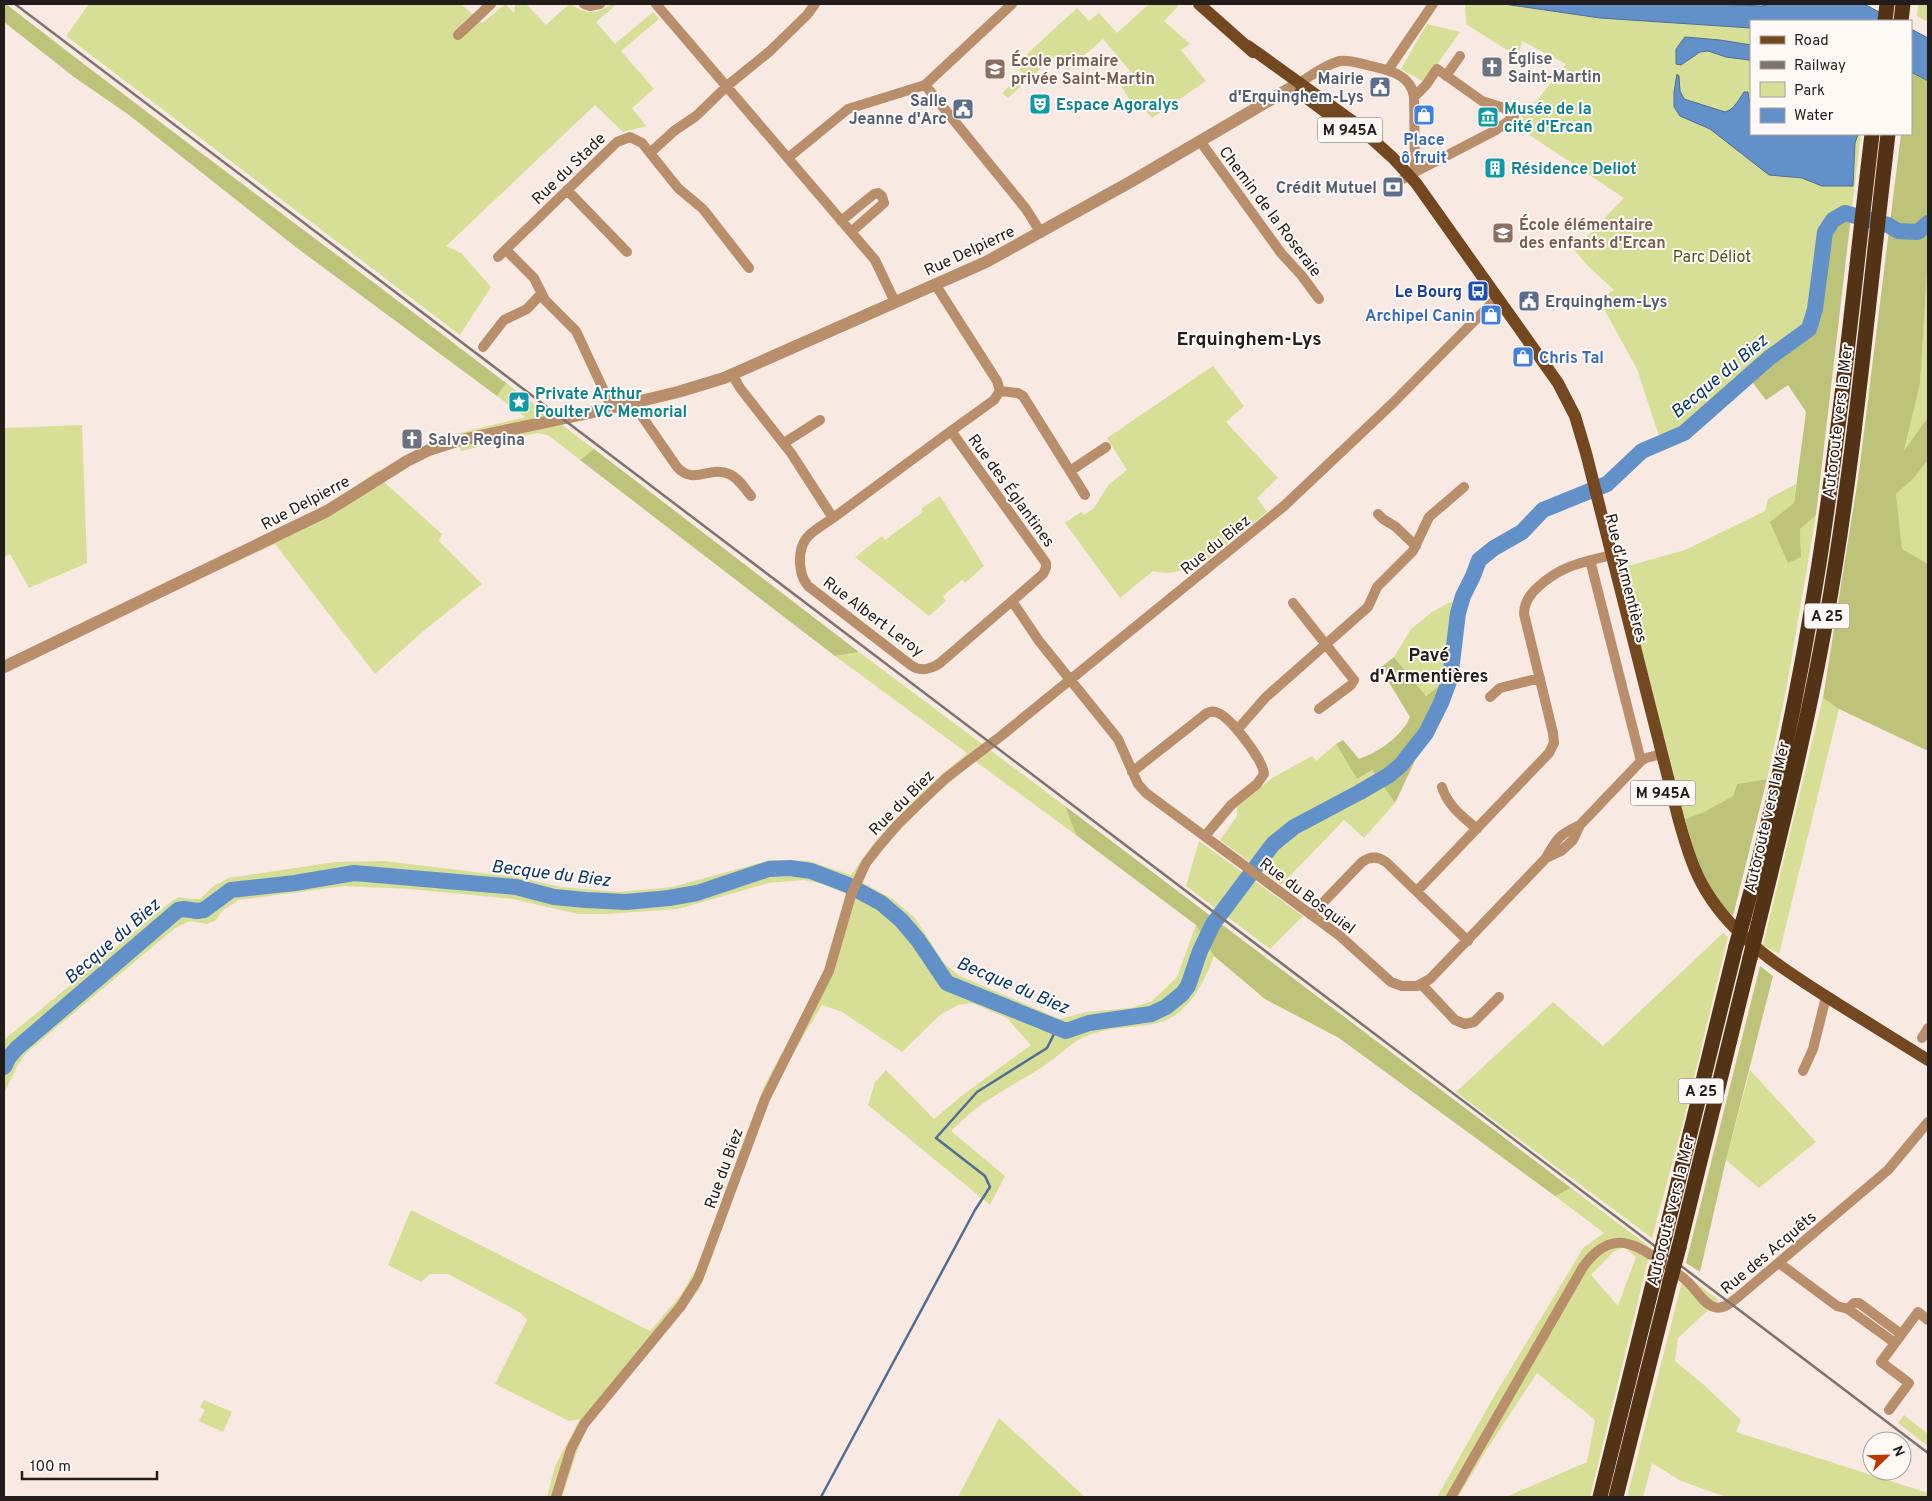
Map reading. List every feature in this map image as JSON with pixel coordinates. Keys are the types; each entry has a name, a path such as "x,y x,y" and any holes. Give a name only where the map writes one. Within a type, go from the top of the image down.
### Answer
{"highway":[{"path":"1885,20 1887,4"},
{"path":"1901,20 1903,4"},
{"name":"A 25","path":"1600,1497 1785,743 1812,605 1831,478 1872,135"},
{"name":"Autoroute vers la Mer","path":"1616,1497 1792,784 1827,615 1851,454 1888,135"}],"main road":[{"name":"M 945A","path":"1199,4 1295,84 1324,112 1410,176"},
{"name":"Rue d'Armentières","path":"1410,176 1495,299 1550,371 1567,399 1580,431 1592,491 1644,688 1658,755 1687,848 1705,890 1719,910 1737,930 1800,981 1928,1060"}],"street":[{"path":"458,35 492,4"},
{"path":"584,4 590,6 600,4"},
{"path":"656,4 728,86 877,264 895,302"},
{"path":"650,153 674,131 710,104 728,86 770,51 808,15 814,4"},
{"path":"788,158 848,109 925,85 1012,4"},
{"path":"1388,70 1433,4"},
{"path":"1446,76 1460,56"},
{"path":"1295,84 1340,61 1350,61 1398,74 1408,82 1414,97 1410,176"},
{"path":"1410,176 1496,130 1514,117 1504,108 1482,101 1437,69 1426,85 1414,97"},
{"name":"Rue Delpierre","path":"4,667 320,515 407,461 429,450 457,441 612,408 688,389 732,374 992,259 1200,141 1295,84"},
{"path":"925,85 1026,208 1040,233"},
{"name":"Rue du Stade","path":"612,408 576,331 541,294 534,278 502,254 617,142 623,138 630,137 642,143 678,188 703,209 749,268"},
{"name":"Chemin de la Roseraie","path":"1200,141 1280,253 1302,276 1319,299"},
{"path":"567,190 626,252"},
{"path":"841,221 874,194 878,193 882,196 884,203 851,232"},
{"path":"935,284 997,381 1000,391"},
{"path":"484,347 504,320 527,309 541,294"},
{"name":"Rue du Biez","path":"556,1497 571,1449 584,1424 681,1306 698,1279 765,1099 829,972 851,895 857,881 880,845 898,824 936,787 1284,506 1393,403 1495,299"},
{"path":"732,374 740,388 784,443 833,518"},
{"path":"951,431 994,400 1000,391"},
{"path":"1000,391 1018,393 1023,396 1085,495"},
{"path":"632,402 677,467 684,474 692,476 726,472 740,482 751,496"},
{"path":"784,443 820,420"},
{"name":"Rue des Églantines","path":"833,518 951,431 1046,563 1043,574 1012,601"},
{"path":"1070,471 1106,447"},
{"path":"1237,730 1266,696 1368,607 1377,587 1408,558 1416,546 1429,517 1464,487"},
{"path":"1378,514 1383,520 1396,527 1416,546"},
{"name":"Rue Albert Leroy","path":"833,518 812,533 802,543 800,553 803,578 808,586 916,668 923,670 936,666 1012,601"},
{"path":"1417,891 1553,747 1553,733 1524,610 1526,603 1534,591 1553,574 1568,566 1609,556"},
{"name":"Rue d'Armentières","path":"1590,560 1640,761"},
{"path":"1012,601 1039,641 1069,680"},
{"path":"1292,603 1352,676 1354,682 1319,709"},
{"path":"1490,697 1500,688 1540,678"},
{"name":"Rue du Bosquiel","path":"1069,680 1118,739 1138,784 1146,793 1347,942 1391,982 1402,986 1422,985"},
{"path":"1132,772 1210,712 1222,715 1237,730 1259,759 1264,774 1257,784 1231,805 1205,836"},
{"path":"1499,997 1471,1024 1465,1024 1455,1020 1422,985 1468,941 1546,858 1566,848 1573,840 1580,824 1640,761 1658,755"},
{"path":"1442,787 1450,805 1477,829"},
{"path":"1311,915 1362,862 1369,858 1382,859 1468,941"},
{"path":"1803,1071 1813,1049 1826,997"},
{"path":"1922,1038 1928,1028"},
{"name":"Rue des Acquêts","path":"1451,1497 1583,1267 1596,1252 1608,1245 1620,1243 1639,1246 1686,1280 1710,1305 1718,1308 1731,1303 1888,1170 1928,1122"},
{"path":"1779,1263 1837,1306 1848,1309 1898,1339"},
{"path":"1888,1410 1909,1383 1881,1362 1918,1312 1928,1320"}],"green space":[{"path":"4,4 506,383 497,396 297,248 129,115 74,77 4,22"},
{"path":"89,4 461,4 482,23 505,4 514,13 515,4 526,4 546,25 569,4 588,12 595,12 611,4 617,4 596,22 615,44 653,12 659,19 621,51 654,89 632,108 646,126 623,132 595,105 446,246 461,253 491,287 460,335 66,36"},
{"path":"1149,4 1180,4 1164,21 1190,44 1181,50 1206,81 1152,118 1136,101 1132,103 1119,83 1131,72 1103,39 1068,70 1055,56 1008,98 1002,93 1023,73 1015,65 1077,8 1089,21 1099,13 1117,33"},
{"name":"Parc Déliot","path":"1465,4 1504,4 1600,18 1750,27 1750,135 1861,135 1852,208 1836,216 1820,235 1806,326 1678,433 1660,439 1637,369 1599,300 1614,290 1574,250 1624,198 1513,124 1539,98 1566,64 1522,41 1518,57 1466,24"},
{"path":"1918,4 1928,4 1928,22 1917,16"},
{"path":"1427,24 1460,32 1426,80 1422,81 1401,69"},
{"path":"1912,73 1928,81 1928,257 1920,384 1904,451 1928,417 1928,460 1914,478 1896,494 1902,549 1928,564 1928,751 1839,709 1823,698 1859,472 1901,135 1912,135"},
{"path":"1852,208 1816,515 1800,529 1801,557 1788,563 1770,522 1794,503 1806,412 1788,385 1766,400 1747,375 1806,326 1820,235 1836,216"},
{"path":"1928,257 1928,417 1904,452 1920,384"},
{"path":"1213,366 1244,406 1226,422 1278,478 1257,498 1267,512 1196,569 1192,564 1173,572 1153,571 1120,598 1065,523 1081,512 1084,515 1094,508 1109,484 1127,470 1107,438"},
{"path":"506,383 594,449 580,460 548,435 537,433 461,451 456,434 525,417 497,396"},
{"path":"82,425 87,563 29,588 10,554 4,557 4,428"},
{"path":"594,449 859,652 835,656 580,460"},
{"path":"1928,460 1928,564 1902,550 1896,494 1914,478"},
{"path":"379,470 385,483 442,534 439,541 482,584 421,633 375,674 275,544 186,585 326,506"},
{"path":"1796,484 1794,503 1801,557 1800,529 1816,515 1786,691 1767,779 1737,784 1733,796 1704,812 1685,819 1621,568 1685,550 1765,511 1768,499"},
{"path":"940,496 984,566 965,583 962,580 943,596 946,601 929,616 855,557 882,536 885,540 923,512 921,509"},
{"path":"1450,602 1466,607 1455,672 1426,696 1394,657 1411,629 1432,612"},
{"path":"859,652 1065,806 1076,835 975,761 928,801 871,863 863,883 893,899 915,918 944,963 958,975 1060,1019 1086,1012 1131,1008 1152,1001 1177,977 1196,925 1214,956 1199,989 1192,999 1175,1015 1165,1021 1153,1024 1105,1030 1083,1037 1041,1067 982,1104 951,1131 1005,1176 990,1205 868,1105 875,1082 886,1070 934,1119 964,1094 1031,1045 1007,1018 972,1003 958,1005 940,1015 902,1052 842,1012 822,1005 788,1062 760,1121 718,1242 699,1290 590,1423 579,1446 562,1497 547,1497 555,1466 580,1419 569,1421 495,1384 527,1320 521,1313 448,1274 430,1274 421,1282 388,1265 411,1210 650,1331 680,1296 697,1267 764,1086 821,980 846,894 823,884 804,880 768,883 678,909 606,914 578,914 513,899 410,889 345,886 239,900 223,910 215,921 207,924 190,921 175,928 25,1054 4,1093 4,1040 169,903 179,897 200,899 215,885 229,878 335,862 385,861 517,877 561,887 619,892 672,887 770,860 809,861 851,875 873,844 921,793 967,753 835,656"},
{"path":"1394,657 1426,696 1455,673 1395,803 1372,770 1357,779 1336,744 1343,740 1359,759 1374,752 1396,737 1406,724 1410,717 1380,668"},
{"path":"1823,698 1839,709 1779,954 1763,945"},
{"path":"1336,744 1357,779 1372,770 1395,803 1364,838 1344,820 1281,885 1220,840 1237,816 1237,807 1272,778 1312,756 1316,761"},
{"path":"1767,779 1733,916 1723,906 1708,884 1697,858 1685,819 1704,812 1733,796 1737,784"},
{"path":"1065,806 1571,1188 1555,1196 1339,1038 1265,999 1214,956 1196,925 1076,835"},
{"path":"1199,841 1303,916 1270,949 1186,886"},
{"path":"1723,933 1728,937 1683,1123 1652,1238 1456,1092 1553,1002 1603,1046"},
{"path":"1760,966 1773,976 1726,1160 1700,1272 1686,1263"},
{"path":"1750,1070 1816,1142 1759,1188 1726,1160"},
{"path":"1571,1188 1651,1248 1590,1497 1506,1497 1587,1462 1595,1420 1537,1373 1458,1497 1437,1497 1492,1400 1583,1248 1604,1233 1555,1196","holes":["1624,1247 1636,1257 1618,1306 1591,1275 1613,1252"]},
{"path":"1684,1274 1719,1300 1678,1338 1675,1361 1741,1420 1736,1432 1862,1472 1862,1481 1890,1481 1928,1493 1928,1497 1726,1497 1681,1481 1652,1463 1643,1497 1627,1497"},
{"path":"204,1400 232,1412 223,1432 199,1421 205,1410 200,1407"},
{"path":"1904,1415 1928,1434 1928,1446 1912,1434 1912,1431 1908,1431 1898,1423"},
{"path":"999,1418 1085,1497 958,1497"}],"water":[{"path":"1504,4 1712,4 1762,6 1768,4 1864,4 1894,20 1750,20 1750,28 1600,18"},
{"path":"1912,30 1928,38 1928,81 1912,73"},
{"path":"1685,37 1750,45 1750,61 1726,57 1708,51 1700,52 1681,65 1676,64 1676,49"},
{"path":"1677,74 1679,76 1680,91 1684,99 1725,112 1734,107 1744,92 1748,92 1750,135 1858,135 1855,143 1853,186 1822,186 1802,178 1769,175 1710,129 1680,116 1674,107"}],"waterway":[{"name":"Becque du Biez","path":"4,1067 9,1057 17,1048 178,910 204,910 231,890 295,883 354,873 516,887 554,897 626,902 697,893 769,869 790,868 811,871 848,885 881,903 901,920 918,940 947,983 1066,1031 1089,1023 1151,1014 1166,1007 1182,994 1188,986 1200,951 1213,924 1273,844 1294,827 1389,775 1401,765 1426,733 1441,703 1450,679 1458,613 1463,596 1479,560 1494,548 1522,532 1543,510 1607,484 1642,451 1684,433 1769,358 1809,329 1815,309 1825,232 1833,220 1845,213 1888,225 1898,231 1918,232 1928,223"},
{"path":"821,1497 975,1210 990,1187 985,1176 936,1138 977,1092 1047,1048 1057,1028"}],"railway":[{"path":"15,4 1928,1453"}],"place":[{"name":"Église Saint-Martin","path":"1492,67"},
{"name":"École primaire privée Saint-Martin","path":"995,69"},
{"name":"Mairie d'Erquinghem-Lys","path":"1380,87"},
{"name":"Espace Agoralys","path":"1040,104"},
{"name":"Salle Jeanne d'Arc","path":"963,109"},
{"name":"Place ô fruit","path":"1424,115"},
{"name":"Musée de la cité d'Ercan","path":"1488,117"},
{"name":"Résidence Deliot","path":"1495,168"},
{"name":"Crédit Mutuel","path":"1393,187"},
{"name":"École élémentaire des enfants d'Ercan","path":"1503,233"},
{"name":"Le Bourg","path":"1478,291"},
{"name":"Erquinghem-Lys","path":"1529,301"},
{"name":"Archipel Canin","path":"1491,315"},
{"name":"Chris Tal","path":"1523,357"},
{"name":"Private Arthur Poulter VC Memorial","path":"519,402"},
{"name":"Salve Regina","path":"412,439"}],"district":[{"name":"Erquinghem-Lys","path":"1249,338"},
{"name":"Pavé d'Armentières","path":"1429,665"}]}
